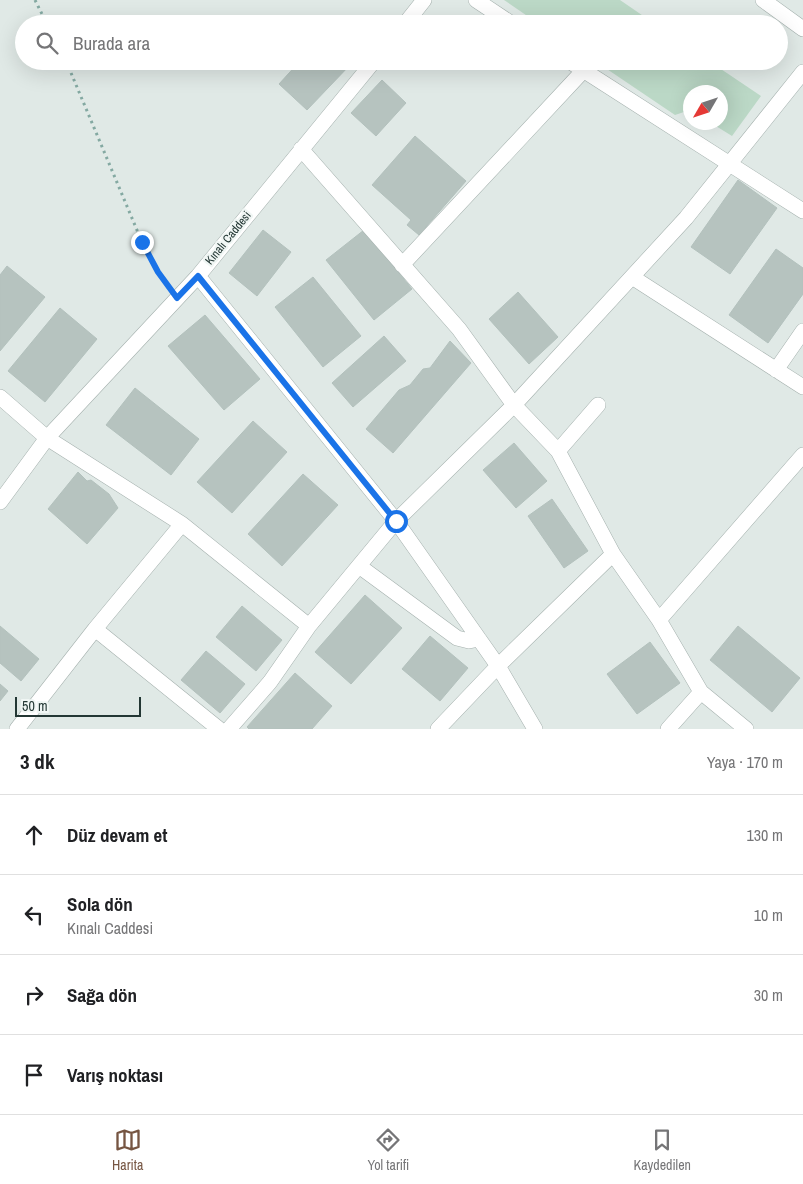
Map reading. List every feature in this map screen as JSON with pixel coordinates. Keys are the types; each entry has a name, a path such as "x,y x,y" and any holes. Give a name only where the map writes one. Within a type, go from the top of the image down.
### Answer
{"street":[{"path":"412,15 424,0"},
{"path":"476,0 498,15"},
{"path":"763,0 784,15"},
{"path":"788,18 803,29"},
{"name":"Kınalı Caddesi","path":"0,502 47,438 198,276 367,70"},
{"path":"402,265 583,71 803,211"},
{"path":"229,729 270,682 309,626 396,521 514,405 686,218 803,72"},
{"path":"301,149 459,329 514,405 558,451 612,554 659,620 701,692 746,729"},
{"path":"198,276 396,521 498,666 535,729"},
{"path":"632,277 803,387"},
{"path":"776,370 803,331"},
{"path":"0,397 47,438 182,524 309,626"},
{"path":"558,451 598,405"},
{"path":"659,620 803,455"},
{"path":"17,729 95,629 182,524"},
{"path":"438,729 498,666 612,554"},
{"path":"358,566 457,638 468,641 479,639"},
{"path":"95,629 220,729"},
{"path":"668,729 701,692"}],"path":[{"path":"35,0 42,15"},
{"path":"70,70 149,257 177,298"}],"green space":[{"path":"504,0 620,0 642,15 526,15"},
{"path":"608,70 722,70 761,96 732,136 722,130 728,130 728,85 683,85 683,112 675,115"}],"building":[{"path":"292,70 345,70 307,110 279,84"},
{"path":"382,80 406,103 376,136 351,113"},
{"path":"415,136 466,181 419,235 407,225 411,220 372,185"},
{"path":"738,180 777,208 730,274 691,247"},
{"path":"263,230 291,252 257,296 229,273"},
{"path":"364,230 412,289 374,320 326,260"},
{"path":"776,249 803,268 803,294 768,343 729,315"},
{"path":"7,266 45,297 0,351 0,275"},
{"path":"313,277 361,336 323,367 275,307"},
{"path":"518,292 558,337 529,364 489,319"},
{"path":"60,308 97,339 45,402 8,371"},
{"path":"205,315 260,379 224,410 168,346"},
{"path":"384,336 406,361 353,407 332,383"},
{"path":"450,341 471,363 393,453 366,429 399,390 410,385 423,369 430,368"},
{"path":"135,388 199,439 171,475 106,425"},
{"path":"253,421 287,452 232,513 197,482"},
{"path":"514,443 547,481 516,508 483,470"},
{"path":"78,472 87,481 91,480 109,494 118,508 87,544 48,509"},
{"path":"303,474 338,505 282,566 248,534"},
{"path":"552,499 588,551 564,568 528,516"},
{"path":"365,595 402,628 351,684 315,652"},
{"path":"242,606 282,640 256,671 216,637"},
{"path":"0,626 39,659 21,681 0,663"},
{"path":"738,626 800,678 772,712 710,660"},
{"path":"430,636 468,668 440,701 402,669"},
{"path":"650,642 680,683 637,714 607,674"},
{"path":"206,651 245,684 220,713 181,680"},
{"path":"295,673 332,706 312,729 249,729 247,727"},
{"path":"0,684 8,691 0,701"}],"route":[{"path":"142,242 158,272 177,298 198,276 396,521"}]}
